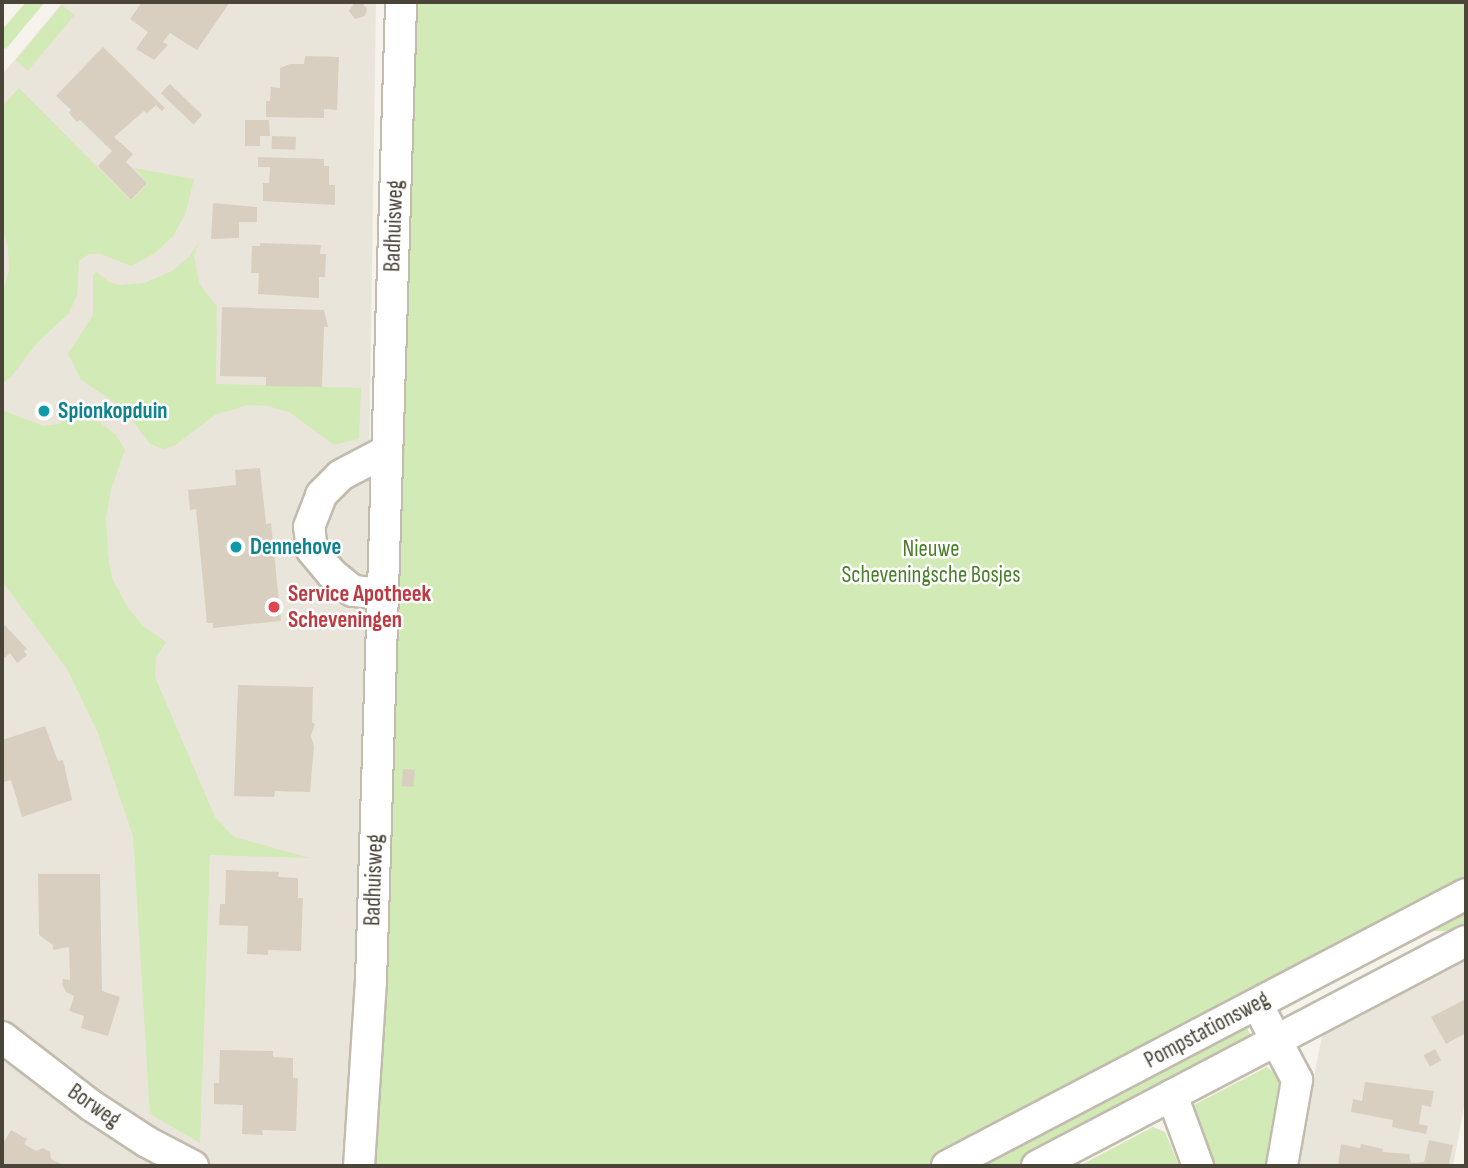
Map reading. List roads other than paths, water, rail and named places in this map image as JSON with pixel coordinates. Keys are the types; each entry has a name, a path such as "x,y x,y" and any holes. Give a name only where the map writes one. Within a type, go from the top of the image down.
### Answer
{"street":[{"name":"Badhuisweg","path":"359,1166 371,981 401,2"},
{"path":"383,594 353,591 332,574 312,550 309,527 321,495 341,475 387,451"},
{"name":"Pompstationsweg","path":"947,1166 1466,894"},
{"name":"Pompstationsweg","path":"1037,1166 1466,941"},
{"path":"1257,1004 1297,1080 1282,1166"},
{"name":"Borweg","path":"2,1037 92,1106 147,1142 193,1166"},
{"path":"1172,1096 1198,1166"}],"place":[{"name":"Spionkopduin","path":"44,411"},
{"name":"Dennehove","path":"236,547"},
{"name":"Service Apotheek Scheveningen","path":"274,607"}],"park label":[{"name":"Nieuwe Scheveningsche Bosjes","path":"931,562"}]}
